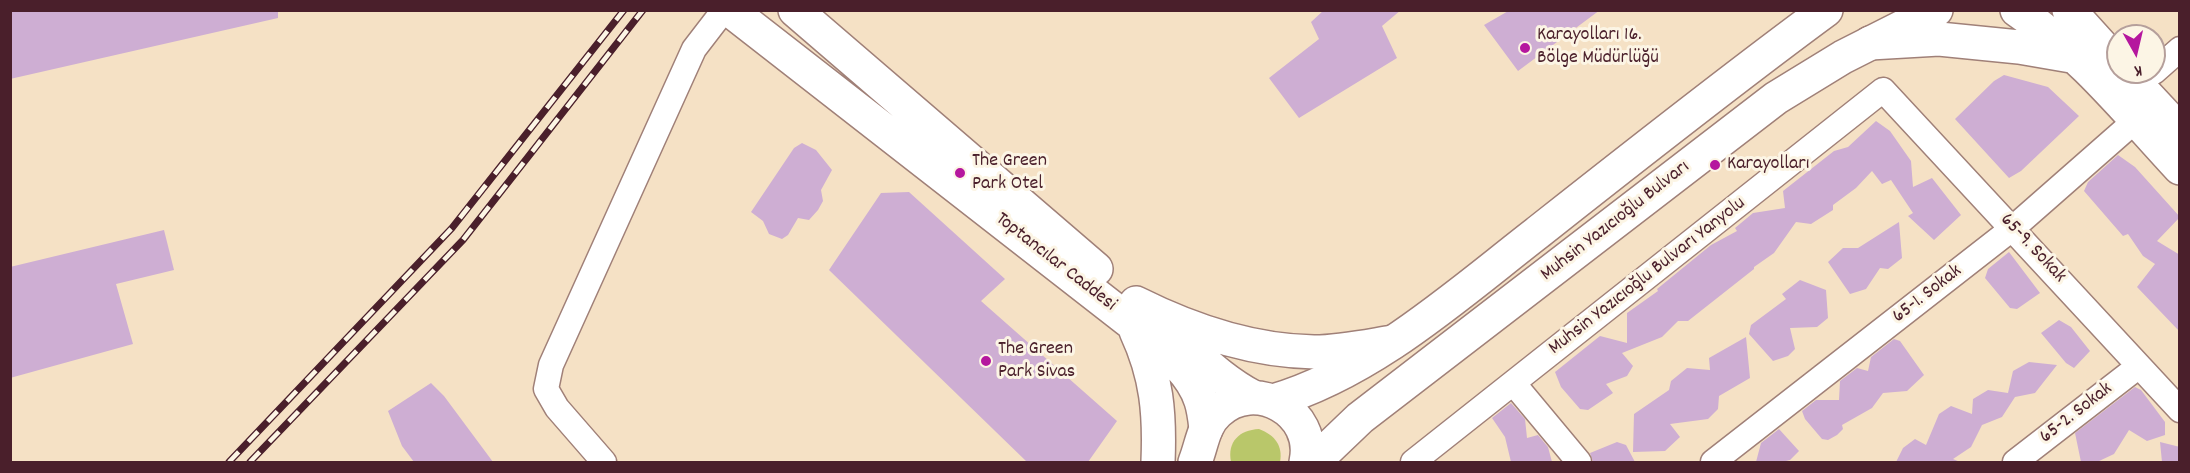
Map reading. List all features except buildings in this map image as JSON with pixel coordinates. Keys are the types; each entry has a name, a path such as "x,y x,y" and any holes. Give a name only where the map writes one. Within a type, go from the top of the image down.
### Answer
{"main road":[{"name":"Toptancılar Caddesi","path":"795,10 1135,314 1197,391 1201,400 1201,451"},
{"name":"Muhsin Yazıcıoğlu Bulvarı","path":"1201,451 1217,412 1227,404 1263,399 1309,388 1393,342 1462,291 1750,66 1826,10"},
{"name":"Muhsin Yazıcıoğlu Bulvarı","path":"1314,462 1360,418 1776,98 1870,43 1936,10"},
{"path":"2017,10 2038,25 2079,27 2106,48"},
{"name":"Toptancılar Caddesi","path":"731,12 1235,388 1263,399"},
{"path":"1870,43 1939,39 2019,47 2079,27"},
{"path":"2079,27 2099,78 2180,168"},
{"path":"2146,84 2180,131"},
{"path":"1158,462 1158,407 1152,373 1135,314 1172,321 1209,333 1267,347 1316,352 1393,342"},
{"path":"1263,399 1290,410 1299,421 1305,433 1306,462"}],"street":[{"path":"604,462 557,408 546,389 550,364 694,49 731,12"},
{"path":"2166,57 2180,49"},
{"name":"65-9. Sokak","path":"1883,90 2180,410"},
{"name":"Muhsin Yazıcıoğlu Bulvarı Yanyolu","path":"1413,462 1883,90"},
{"name":"65-1. Sokak","path":"1713,462 2013,228 2136,120"},
{"name":"65-2. Sokak","path":"2015,462 2139,366"},
{"path":"1514,384 1579,462"}],"green space":[{"path":"1259,429 1269,434 1277,442 1281,456 1280,462 1231,462 1231,449 1236,438 1246,432"}],"railway":[{"path":"229,462 452,228 624,10"},
{"path":"250,462 463,240 643,10"}],"place":[{"name":"Karayolları 16. Bölge Müdürlüğü","path":"1525,48"},
{"name":"Karayolları","path":"1715,165"},
{"name":"The Green Park Otel","path":"960,173"},
{"name":"The Green Park Sivas","path":"986,361"}]}
